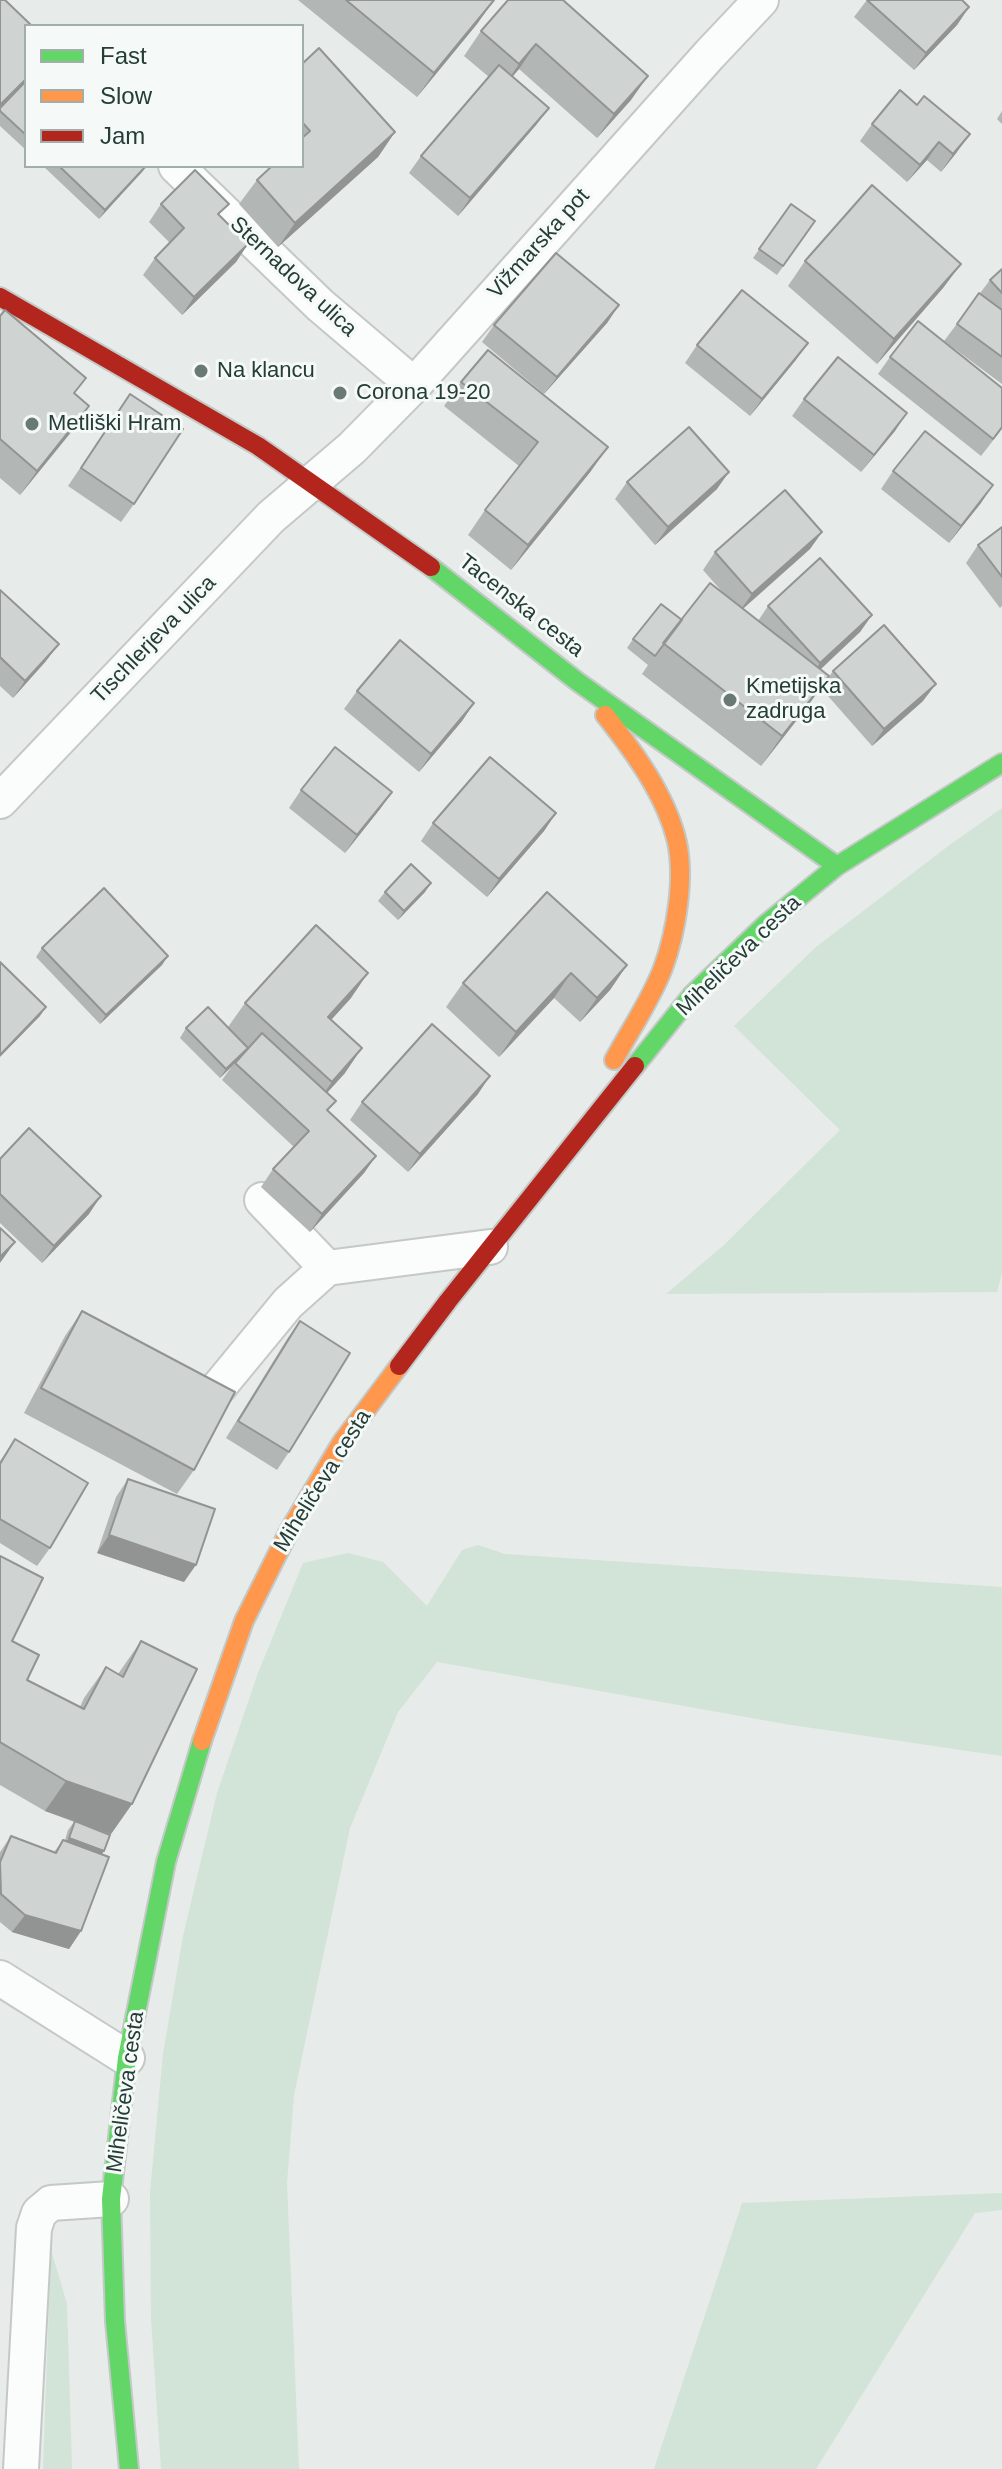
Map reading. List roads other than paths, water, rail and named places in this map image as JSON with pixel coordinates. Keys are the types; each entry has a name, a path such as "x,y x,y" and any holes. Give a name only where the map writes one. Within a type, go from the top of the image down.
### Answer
{"street":[{"name":"Vižmarska pot","path":"311,481 352,448 414,385 761,0"},
{"name":"Sternadova ulica","path":"178,168 320,305 414,385"},
{"name":"Tacenska cesta","path":"0,297 258,446 311,481 451,581 578,682 837,866"},
{"name":"Tischlerjeva ulica","path":"0,801 271,517 311,481"},
{"path":"552,1171 662,970 674,930 679,883 677,843 661,798 627,743 578,682"},
{"path":"837,866 1002,763"},
{"name":"Miheličeva cesta","path":"129,2469 115,2321 111,2199 127,2058 166,1862 203,1739 244,1621 289,1531 342,1442 490,1247 692,995 766,924 837,866"},
{"path":"262,1200 327,1268"},
{"path":"218,1388 288,1303 327,1268 490,1247"},
{"path":"0,1978 127,2058"},
{"name":"Miheličeva cesta","path":"21,2469 34,2228 39,2213 51,2203 111,2199"}],"place":[{"name":"Na klancu","path":"201,371"},
{"name":"Corona 19-20","path":"340,393"},
{"name":"Metliški Hram","path":"32,424"},
{"name":"Kmetijska zadruga","path":"730,700"}]}
